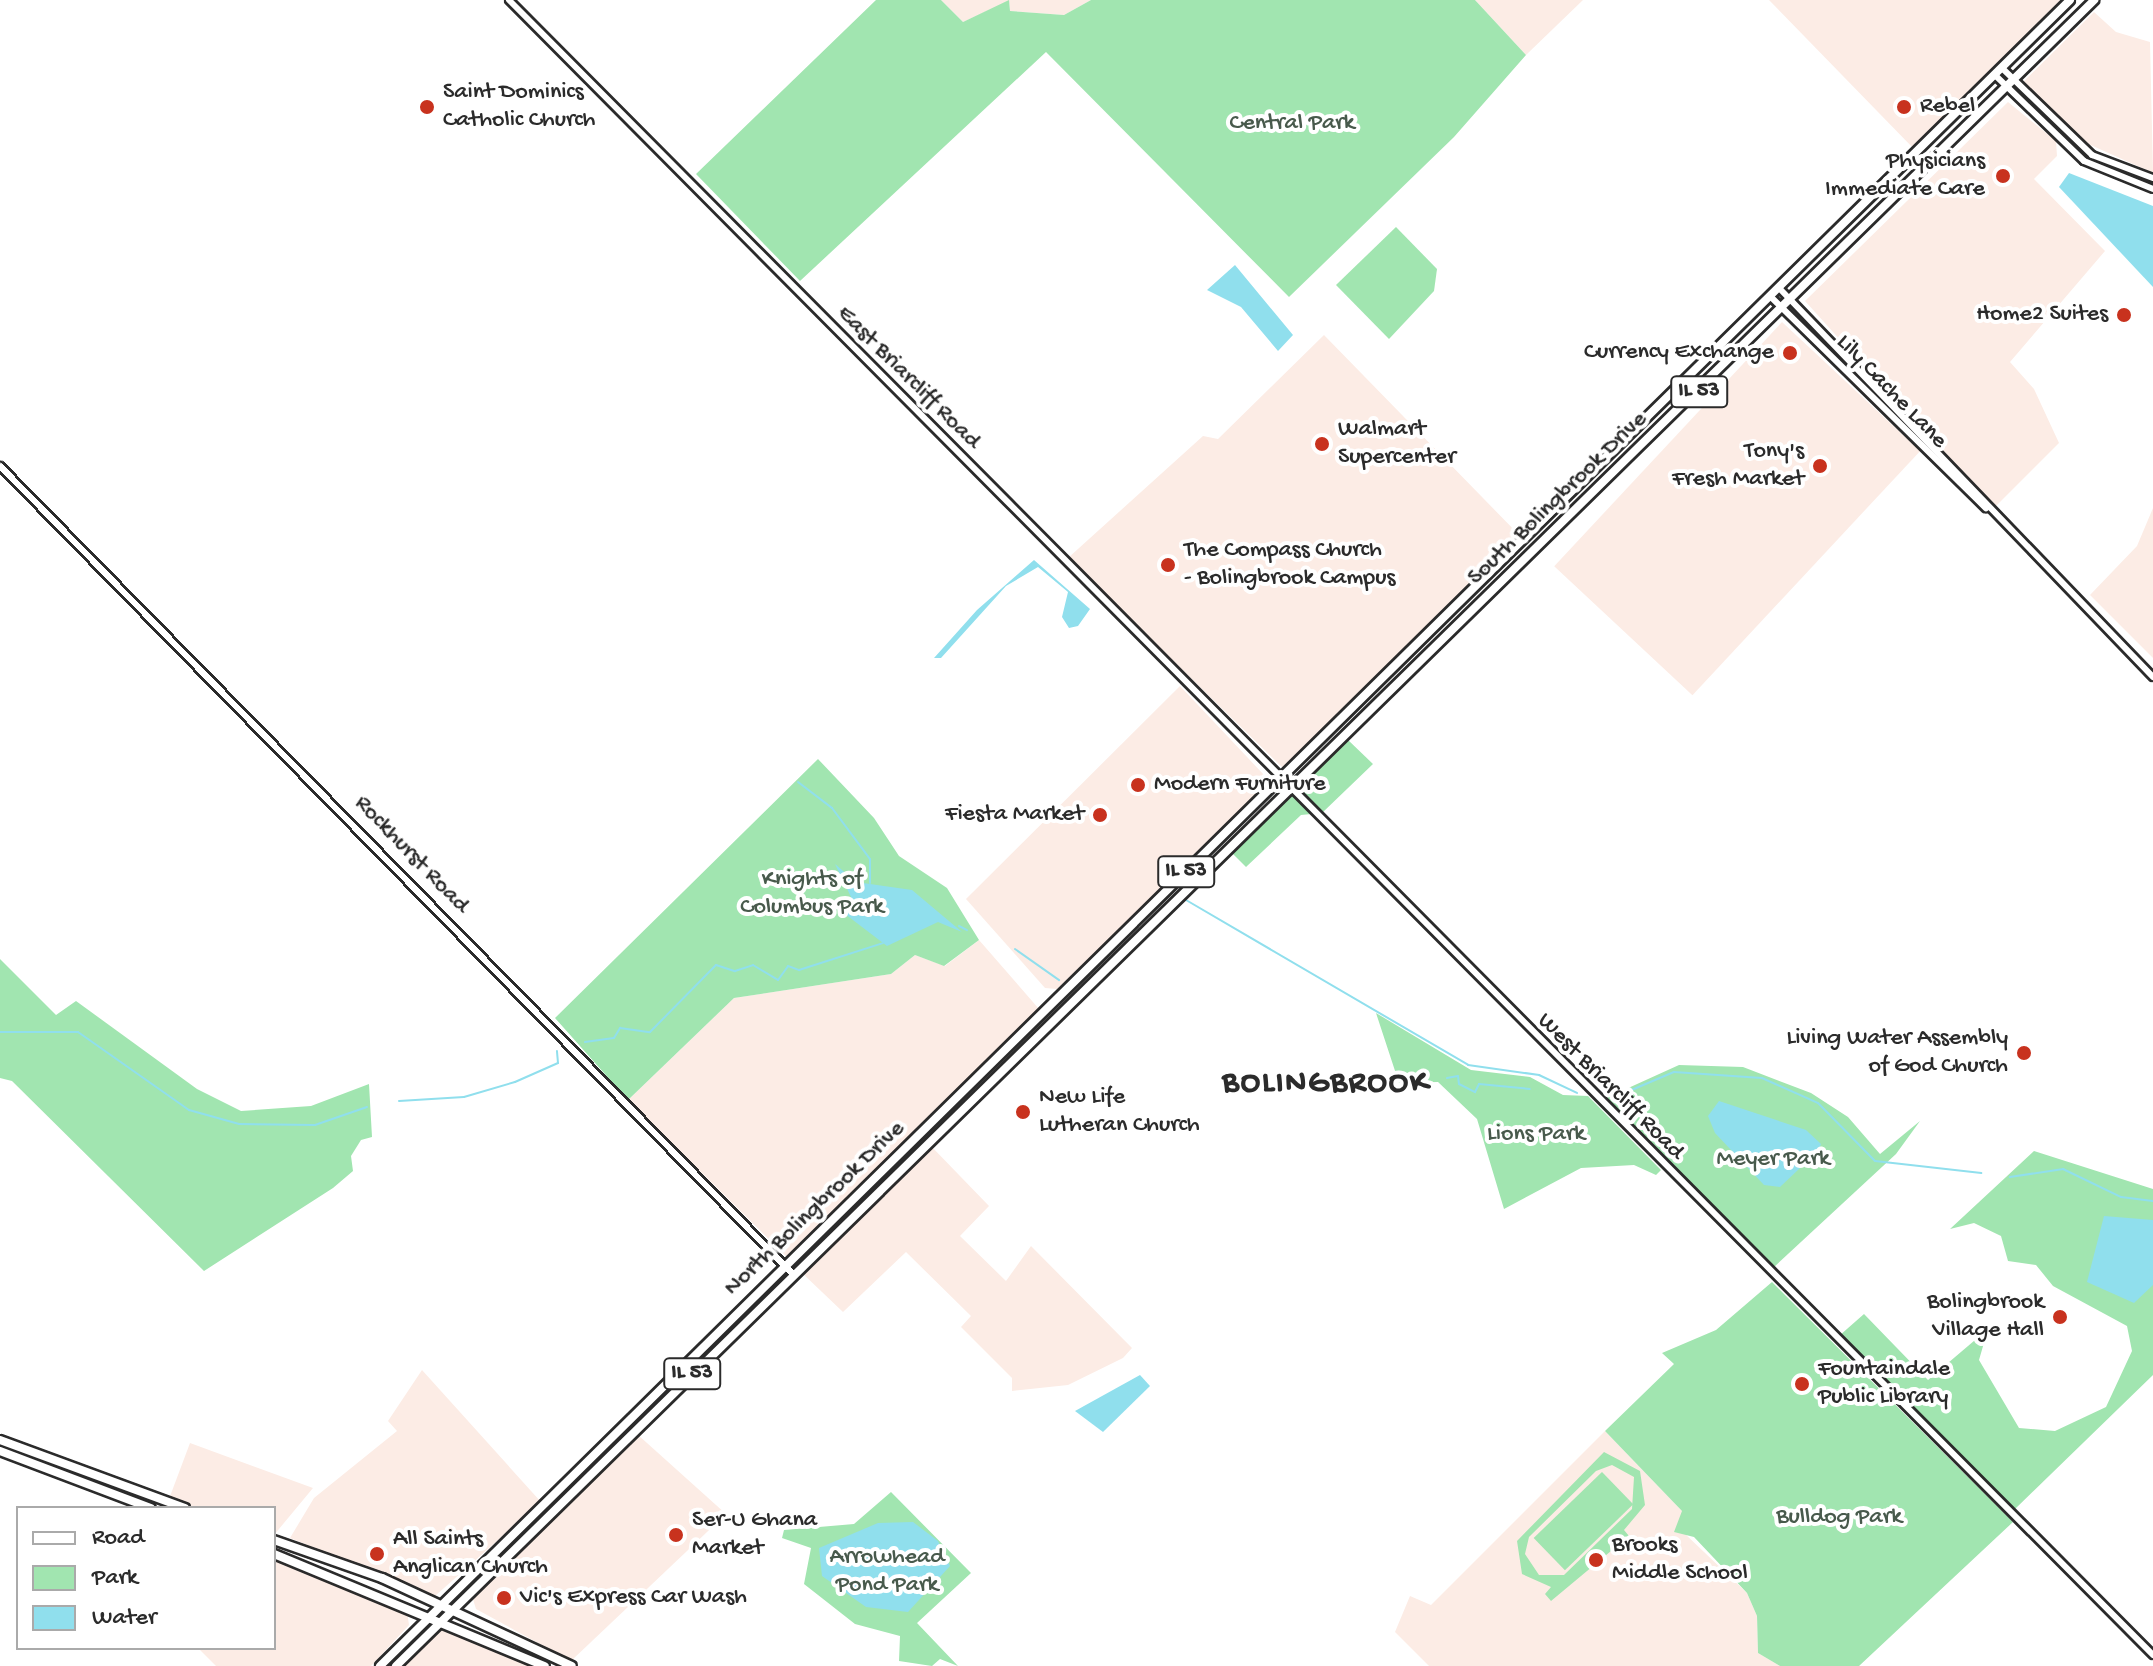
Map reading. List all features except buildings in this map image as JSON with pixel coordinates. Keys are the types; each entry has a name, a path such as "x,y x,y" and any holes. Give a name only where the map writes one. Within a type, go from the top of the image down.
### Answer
{"main road":[{"name":"South Bolingbrook Drive","path":"1279,781 1781,290 2070,0"},
{"name":"South Bolingbrook Drive","path":"1287,789 1784,310 2094,0"},
{"name":"North Bolingbrook Drive","path":"380,1666 1279,781"},
{"name":"North Bolingbrook Drive","path":"396,1666 1287,789"},
{"path":"0,1440 180,1506"},
{"path":"0,1451 146,1506"},
{"path":"276,1541 453,1610 572,1666"},
{"path":"276,1555 432,1613 545,1666"}],"street":[{"name":"East Briarcliff Road","path":"509,0 1279,781"},
{"path":"1999,73 2015,81 2092,155 2153,178"},
{"path":"1999,73 2008,88 2084,161 2153,189"},
{"name":"Lily Cache Lane","path":"1781,290 1986,508"},
{"name":"Lily Cache Lane","path":"1772,298 2153,677"},
{"name":"Rockhurst Road","path":"0,466 793,1274"},
{"name":"West Briarcliff Road","path":"1279,781 2153,1655"}],"shaded area":[{"path":"941,0 1091,0 1064,15 1010,11 1009,1 963,22"},
{"path":"1475,0 1583,0 1526,55"},
{"path":"1769,0 2061,0 1914,149"},
{"path":"2094,12 2116,32 2150,42 2153,173 2084,142 2022,83"},
{"path":"2008,102 2056,141 2057,156 2034,179 2105,251 2010,362 2034,389 2059,443 1993,509 1805,301"},
{"path":"1782,322 1920,451 1692,695 1554,566"},
{"path":"1324,335 1523,539 1283,768 1068,558 1203,436 1218,439"},
{"path":"2153,508 2153,658 2090,595 2137,546"},
{"path":"1180,686 1265,776 1266,789 1057,989 1045,988 966,899"},
{"path":"979,940 1039,1009 787,1257 628,1100 734,998 891,974 915,955 945,966"},
{"path":"930,1145 989,1206 960,1236 1006,1281 1031,1246 1132,1348 1123,1358 1068,1385 1012,1391 1012,1378 961,1327 971,1316 906,1252 843,1312 801,1272"},
{"path":"422,1370 541,1502 435,1596 290,1538 314,1498 397,1431 388,1421"},
{"name":"Brooks Middle School","path":"1605,1431 1683,1512 1682,1531 1747,1593 1757,1616 1758,1653 1780,1666 1429,1666 1395,1632 1410,1596 1431,1605"},
{"path":"637,1434 726,1514 571,1661 476,1609 472,1596"},
{"path":"190,1443 313,1488 276,1533 276,1506 189,1506 169,1499"},
{"path":"276,1560 407,1612 409,1625 371,1666 216,1666 200,1650 276,1650"},
{"path":"444,1627 500,1649 534,1666 404,1666"}],"green space":[{"name":"Central Park","path":"876,0 941,0 963,22 1009,0 1010,11 1064,15 1091,0 1475,0 1526,55 1454,137 1289,297 1046,52 800,281 696,174"},
{"path":"1396,227 1437,269 1434,291 1389,339 1336,285"},
{"path":"1347,739 1373,764 1322,813 1301,815 1246,867 1230,851"},
{"name":"Knights of Columbus Park","path":"818,759 874,818 899,856 947,888 979,940 944,966 915,955 891,974 734,998 628,1100 555,1018"},
{"path":"0,959 56,1015 76,1001 197,1089 241,1111 311,1106 369,1084 372,1137 361,1140 351,1156 353,1171 333,1188 204,1271 12,1081 0,1078"},
{"name":"Lions Park","path":"1376,1013 1471,1070 1530,1077 1563,1095 1588,1096 1661,1170 1656,1175 1634,1165 1581,1168 1504,1209 1477,1119 1438,1082 1399,1083"},
{"name":"Meyer Park","path":"1679,1065 1743,1067 1811,1093 1848,1117 1880,1154 1920,1121 1896,1154 1773,1268 1604,1099"},
{"path":"2034,1151 2153,1189 2153,1375 2015,1509 1839,1336 1864,1314 1928,1380 1988,1329 1979,1360 2019,1428 2055,1431 2106,1407 2132,1351 2127,1326 2053,1286 2036,1265 2008,1261 2001,1236 1974,1223 1950,1229"},
{"name":"Bulldog Park","path":"1772,1282 2013,1522 1859,1666 1780,1666 1758,1653 1757,1616 1747,1593 1694,1537 1674,1532 1682,1511 1605,1431 1674,1364 1662,1353 1716,1330"},
{"path":"1604,1452 1640,1471 1645,1505 1624,1530 1629,1536 1551,1601 1545,1594 1551,1587 1522,1574 1517,1541","holes":["1612,1465 1634,1477 1632,1509 1564,1575 1539,1575 1525,1554 1529,1537 1596,1471"]},
{"path":"1602,1472 1633,1504 1565,1570 1534,1538"},
{"name":"Arrowhead Pond Park","path":"891,1492 971,1573 917,1623 958,1666 940,1659 932,1666 899,1661 900,1636 855,1624 804,1584 811,1548 782,1538 784,1530 854,1524"}],"water":[{"path":"2069,173 2153,206 2153,287 2059,187"},
{"path":"1235,265 1293,335 1278,351 1241,307 1207,290"},
{"path":"1034,560 1090,609 1078,626 1069,628 1062,617 1068,592 1038,567 1006,586 941,658 934,658 977,610"},
{"path":"835,864 856,882 912,890 962,932 938,922 887,946 845,914 851,897"},
{"path":"1719,1101 1806,1130 1821,1144 1818,1151 1780,1187 1764,1185 1715,1133 1708,1116"},
{"path":"2104,1216 2153,1220 2153,1285 2134,1303 2087,1282"},
{"path":"1140,1375 1150,1386 1103,1432 1075,1411"},
{"path":"913,1522 938,1541 950,1566 908,1612 866,1607 822,1576 819,1548 878,1523"}],"waterway":[{"path":"798,782 832,808 870,859 870,883"},
{"path":"1186,900 1468,1065 1539,1075 1577,1093"},
{"path":"959,926 967,930"},
{"path":"585,1042 614,1038 620,1028 650,1032 716,965 735,971 753,965 778,980 788,966 799,970 883,943"},
{"path":"1015,949 1059,980"},
{"path":"0,1032 78,1032 189,1110 239,1124 315,1125 367,1107"},
{"path":"399,1101 464,1097 515,1082 558,1063 557,1051"},
{"path":"1615,1097 1674,1072 1762,1078 1818,1103 1875,1161 1981,1173"},
{"path":"1447,1078 1458,1076 1459,1084 1475,1092 1479,1084 1530,1089"},
{"path":"2010,1177 2063,1169 2121,1197 2153,1201"}],"place":[{"name":"Saint Dominics Catholic Church","path":"427,107"},
{"name":"Rebel","path":"1904,107"},
{"name":"Physicians Immediate Care","path":"2003,176"},
{"name":"Home2 Suites","path":"2124,315"},
{"name":"Currency Exchange","path":"1790,353"},
{"name":"Walmart Supercenter","path":"1322,444"},
{"name":"Tony's Fresh Market","path":"1820,466"},
{"name":"The Compass Church - Bolingbrook Campus","path":"1168,565"},
{"name":"Modern Furniture","path":"1138,785"},
{"name":"Fiesta Market","path":"1100,815"},
{"name":"Living Water Assembly of God Church","path":"2024,1053"},
{"name":"New Life Lutheran Church","path":"1023,1112"},
{"name":"Bolingbrook Village Hall","path":"2060,1317"},
{"name":"Fountaindale Public Library","path":"1802,1384"},
{"name":"Ser-U Ghana Market","path":"676,1535"},
{"name":"All Saints Anglican Church","path":"377,1554"},
{"name":"Brooks Middle School","path":"1596,1560"},
{"name":"Vic's Express Car Wash","path":"504,1598"}],"district":[{"name":"BOLINGBROOK","path":"1326,1084"}]}
